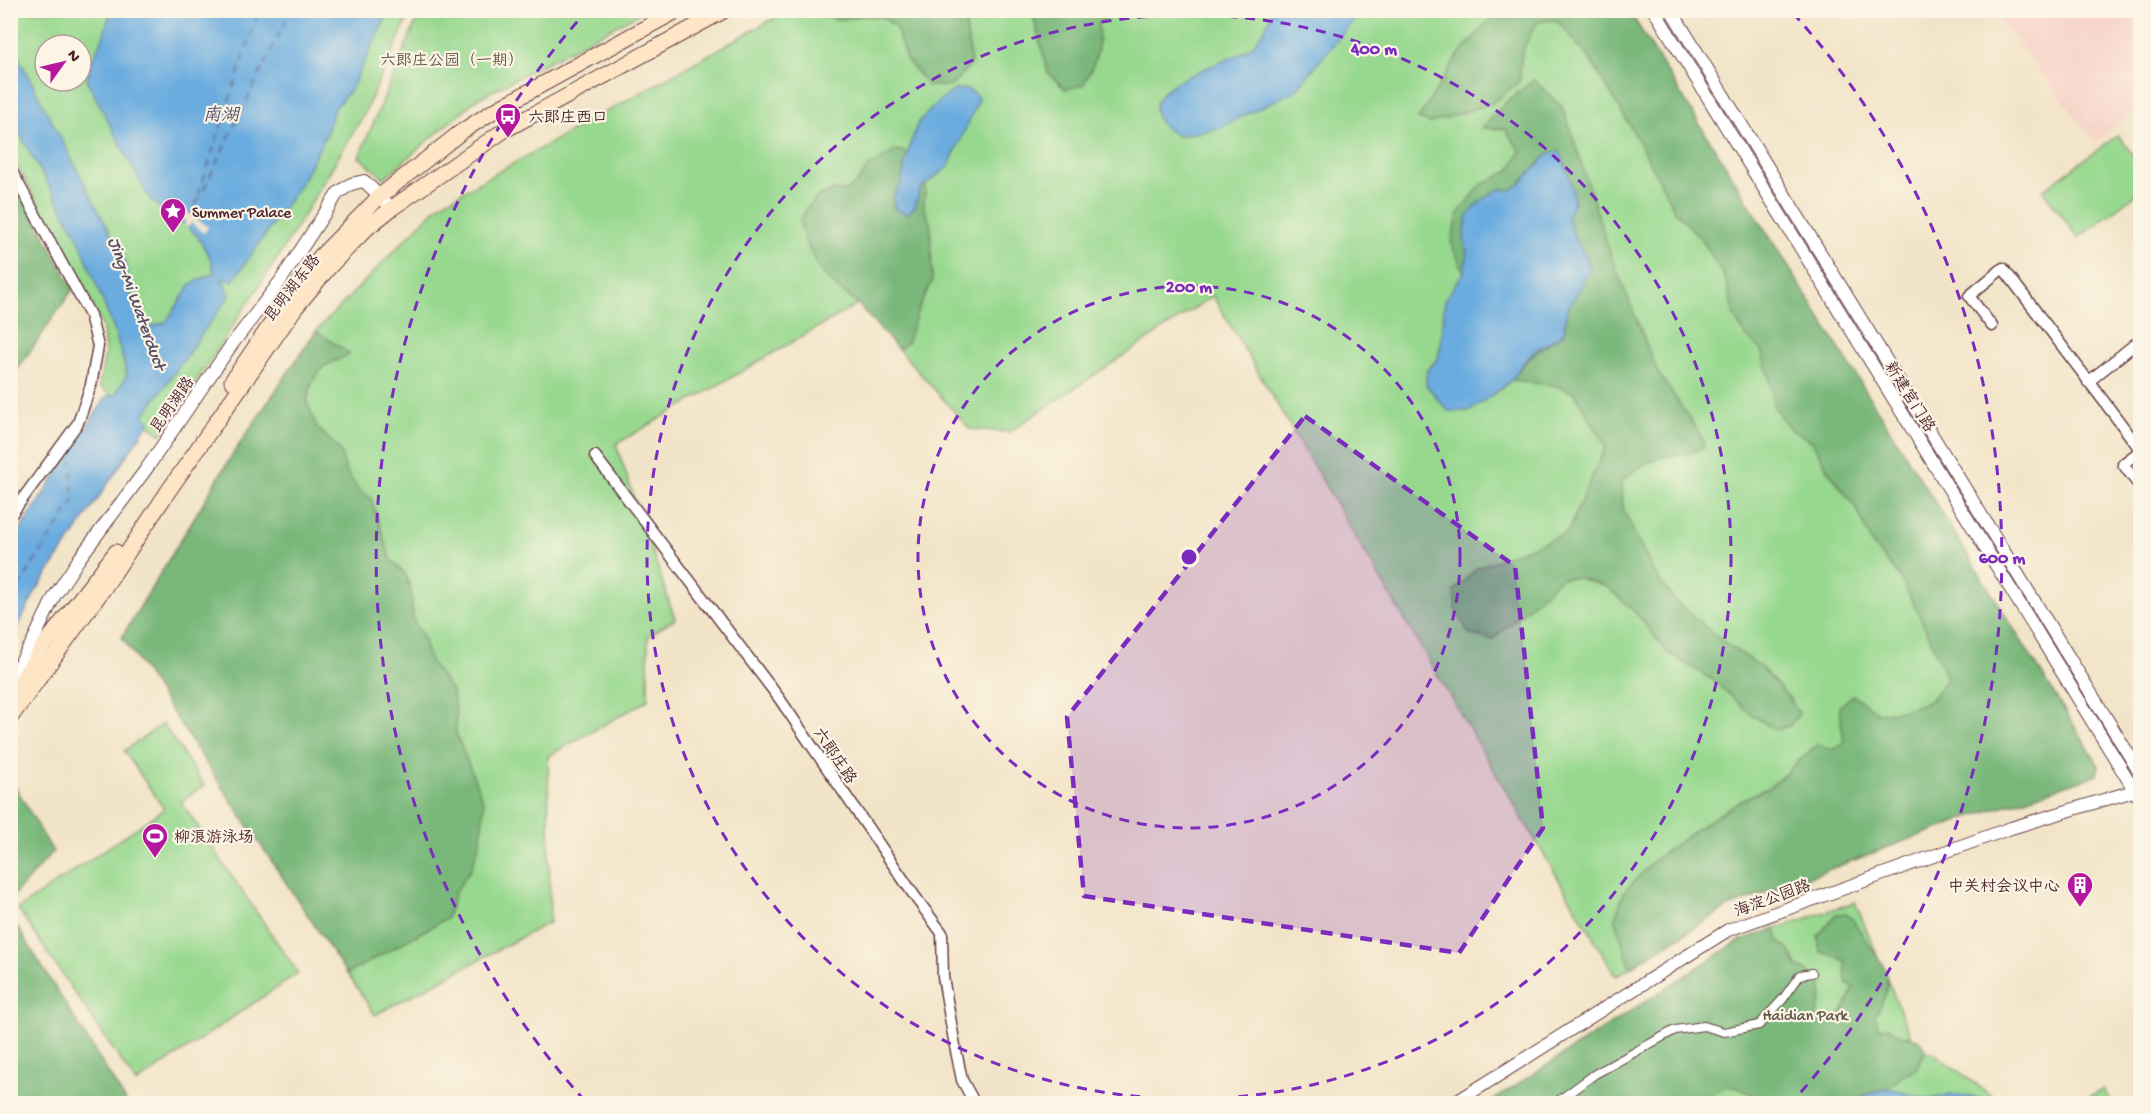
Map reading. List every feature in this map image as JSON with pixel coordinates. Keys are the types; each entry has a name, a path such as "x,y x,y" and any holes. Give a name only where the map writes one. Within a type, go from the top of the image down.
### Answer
{"main road":[{"name":"昆明湖东路","path":"10,698 45,644 115,554 288,298 320,257 380,196 461,132 492,112 678,10"},
{"name":"昆明湖东路","path":"10,718 104,588 296,307 330,266 367,228 503,131 724,10"}],"street":[{"name":"新建宫门路","path":"1654,10 2139,790"},
{"name":"新建宫门路","path":"1671,10 2140,773"},
{"path":"10,168 90,315 98,346 91,384 78,423 10,516"},
{"name":"昆明湖路","path":"10,680 32,643 54,597 79,559 147,468 230,347 279,283 338,193 351,184 364,181 392,208"},
{"path":"1992,326 1969,296 2003,268 2140,450 2123,464 2140,487"},
{"path":"2088,382 2140,340"},
{"name":"六郎庄路","path":"595,456 779,698 942,933 943,977 955,1046 962,1080 975,1104"},
{"name":"海淀公园路","path":"1453,1104 1728,930 2011,828 2139,790"},
{"path":"1554,1104 1595,1074 1675,1030 1704,1026 1724,1032 1759,1025 1800,975 1812,973"}],"highlighted area":[{"path":"1305,416 1515,566 1543,828 1459,953 1084,896 1067,717"}],"shaded area":[{"path":"1993,11 2140,11 2140,106 2095,142"}],"green space":[{"name":"六郎庄公园（一期）","path":"421,10 644,11 477,99 384,178 359,157"},
{"name":"Summer Palace","path":"10,11 411,11 363,116 279,256 161,435 99,386 105,353 103,328 82,283 11,155"},
{"path":"787,11 1629,11 2099,766 2097,775 1966,818 1728,907 1616,976 1213,296 1009,432 970,429 858,304 616,444 675,619 648,636 648,700 548,756 550,922 375,1015 122,637 231,457 316,331 439,205"},
{"path":"817,11 964,11 971,64 951,86 928,86 906,59 896,28 883,17 864,16 836,20"},
{"path":"1032,11 1119,11 1098,23 1099,41 1096,56 1083,85 1065,89 1048,73"},
{"path":"1489,11 1629,11 2099,766 2097,775 1966,818 1728,907 1630,967 1615,918 1624,892 1654,860 1705,823 1745,798 1770,787 1818,744 1831,750 1844,743 1839,707 1853,695 1878,713 1903,710 1930,701 1947,678 1901,579 1872,543 1857,510 1828,470 1812,441 1791,430 1774,407 1761,350 1747,337 1734,317 1725,278 1703,241 1675,211 1637,138 1590,59 1557,20 1538,22 1523,50 1520,81 1492,103 1431,123 1418,119 1457,57 1490,19"},
{"path":"1534,80 1562,107 1611,256 1658,373 1701,435 1704,446 1693,452 1654,460 1622,481 1623,509 1654,573 1676,602 1725,643 1760,666 1790,699 1799,714 1789,726 1776,730 1753,716 1713,680 1667,652 1637,614 1607,587 1578,578 1561,578 1492,640 1469,634 1456,610 1454,591 1477,568 1567,533 1606,446 1575,393 1557,386 1512,380 1530,358 1564,333 1567,310 1585,278 1587,258 1576,242 1567,217 1574,202 1566,164 1549,153 1520,184 1511,190 1499,189 1464,235 1467,256 1464,272 1451,243 1459,212 1481,185 1509,171 1521,152 1505,129 1482,128 1507,101"},
{"path":"2118,135 2140,165 2140,191 2078,238 2043,190"},
{"path":"897,150 908,153 901,184 893,198 895,209 917,197 920,189 925,186 924,207 931,226 932,281 918,310 907,343 898,349 858,304 834,285 819,269 803,236 800,221 807,208 820,195 834,190 846,191 856,184 868,167"},
{"path":"10,171 73,289 11,379 10,379"},
{"path":"316,331 350,354 323,367 312,382 307,402 317,427 340,450 346,471 358,489 371,498 391,560 405,573 411,591 413,620 422,634 430,661 452,691 456,713 456,733 484,803 481,839 471,869 455,892 447,918 347,974 122,637 231,457"},
{"name":"柳浪游泳场","path":"163,724 204,785 181,802 298,973 136,1083 18,909 164,809 124,751"},
{"path":"11,779 53,852 10,898"},
{"name":"Haidian Park","path":"1855,902 1916,1049 1934,1053 2001,1103 1487,1104 1739,941"},
{"name":"Haidian Park","path":"1846,913 1855,922 1884,967 1886,992 1875,1016 1879,1029 1888,1027 1900,1034 1916,1038 1926,1051 1915,1070 1903,1075 1888,1088 1863,1096 1856,1103 1764,1103 1743,1089 1727,1086 1707,1095 1686,1096 1674,1103 1487,1104 1739,941 1776,929 1778,941 1789,949 1797,966 1814,976 1822,985 1816,1016 1821,1023 1834,1023 1854,988 1846,982 1845,962 1838,957 1820,952 1818,936 1836,914"},
{"path":"11,917 127,1103 11,1103"},
{"path":"2103,1089 2112,1103 2077,1103"}],"water":[{"name":"南湖","path":"111,11 389,11 351,89 334,109 326,135 300,185 233,281 222,279 230,295 144,415 150,421 36,591 11,640 11,544 107,396 115,395 127,375 116,335 78,237 11,119 11,43 33,85 33,93 37,93 125,261 133,302 150,327 166,322 191,284 214,273 211,259 198,237 188,227 150,200 93,92 93,59"},
{"path":"1273,11 1361,11 1296,90 1219,128 1178,136 1164,126 1155,108 1160,96 1186,77 1248,49 1266,26"},
{"path":"966,89 979,99 948,167 920,189 915,207 907,214 895,209 893,198 901,184 917,124 939,101 955,90"},
{"path":"1559,151 1567,169 1574,197 1567,217 1576,242 1587,258 1590,270 1567,310 1564,333 1536,350 1523,363 1512,380 1470,411 1448,411 1426,385 1427,370 1438,359 1445,299 1464,272 1467,256 1464,235 1468,215 1483,199 1499,189 1511,190 1520,184 1549,153"},
{"path":"1888,1088 1930,1100 1950,1094 1984,1099 1990,1103 1856,1103 1863,1096"}],"pier":[{"path":"175,204 208,227 204,233 191,223 188,227 184,225 186,221 171,210"}],"ferry route":[{"path":"194,208 259,10"},
{"path":"191,215 291,10"},
{"path":"10,600 74,501 70,454"}],"place":[{"name":"六郎庄西口","path":"508,139"},
{"name":"Summer Palace","path":"173,234"},
{"name":"柳浪游泳场","path":"155,859"},
{"name":"中关村会议中心","path":"2080,908"}],"water label":[{"name":"Jing-Mi Waterduct","path":"138,303"}]}
